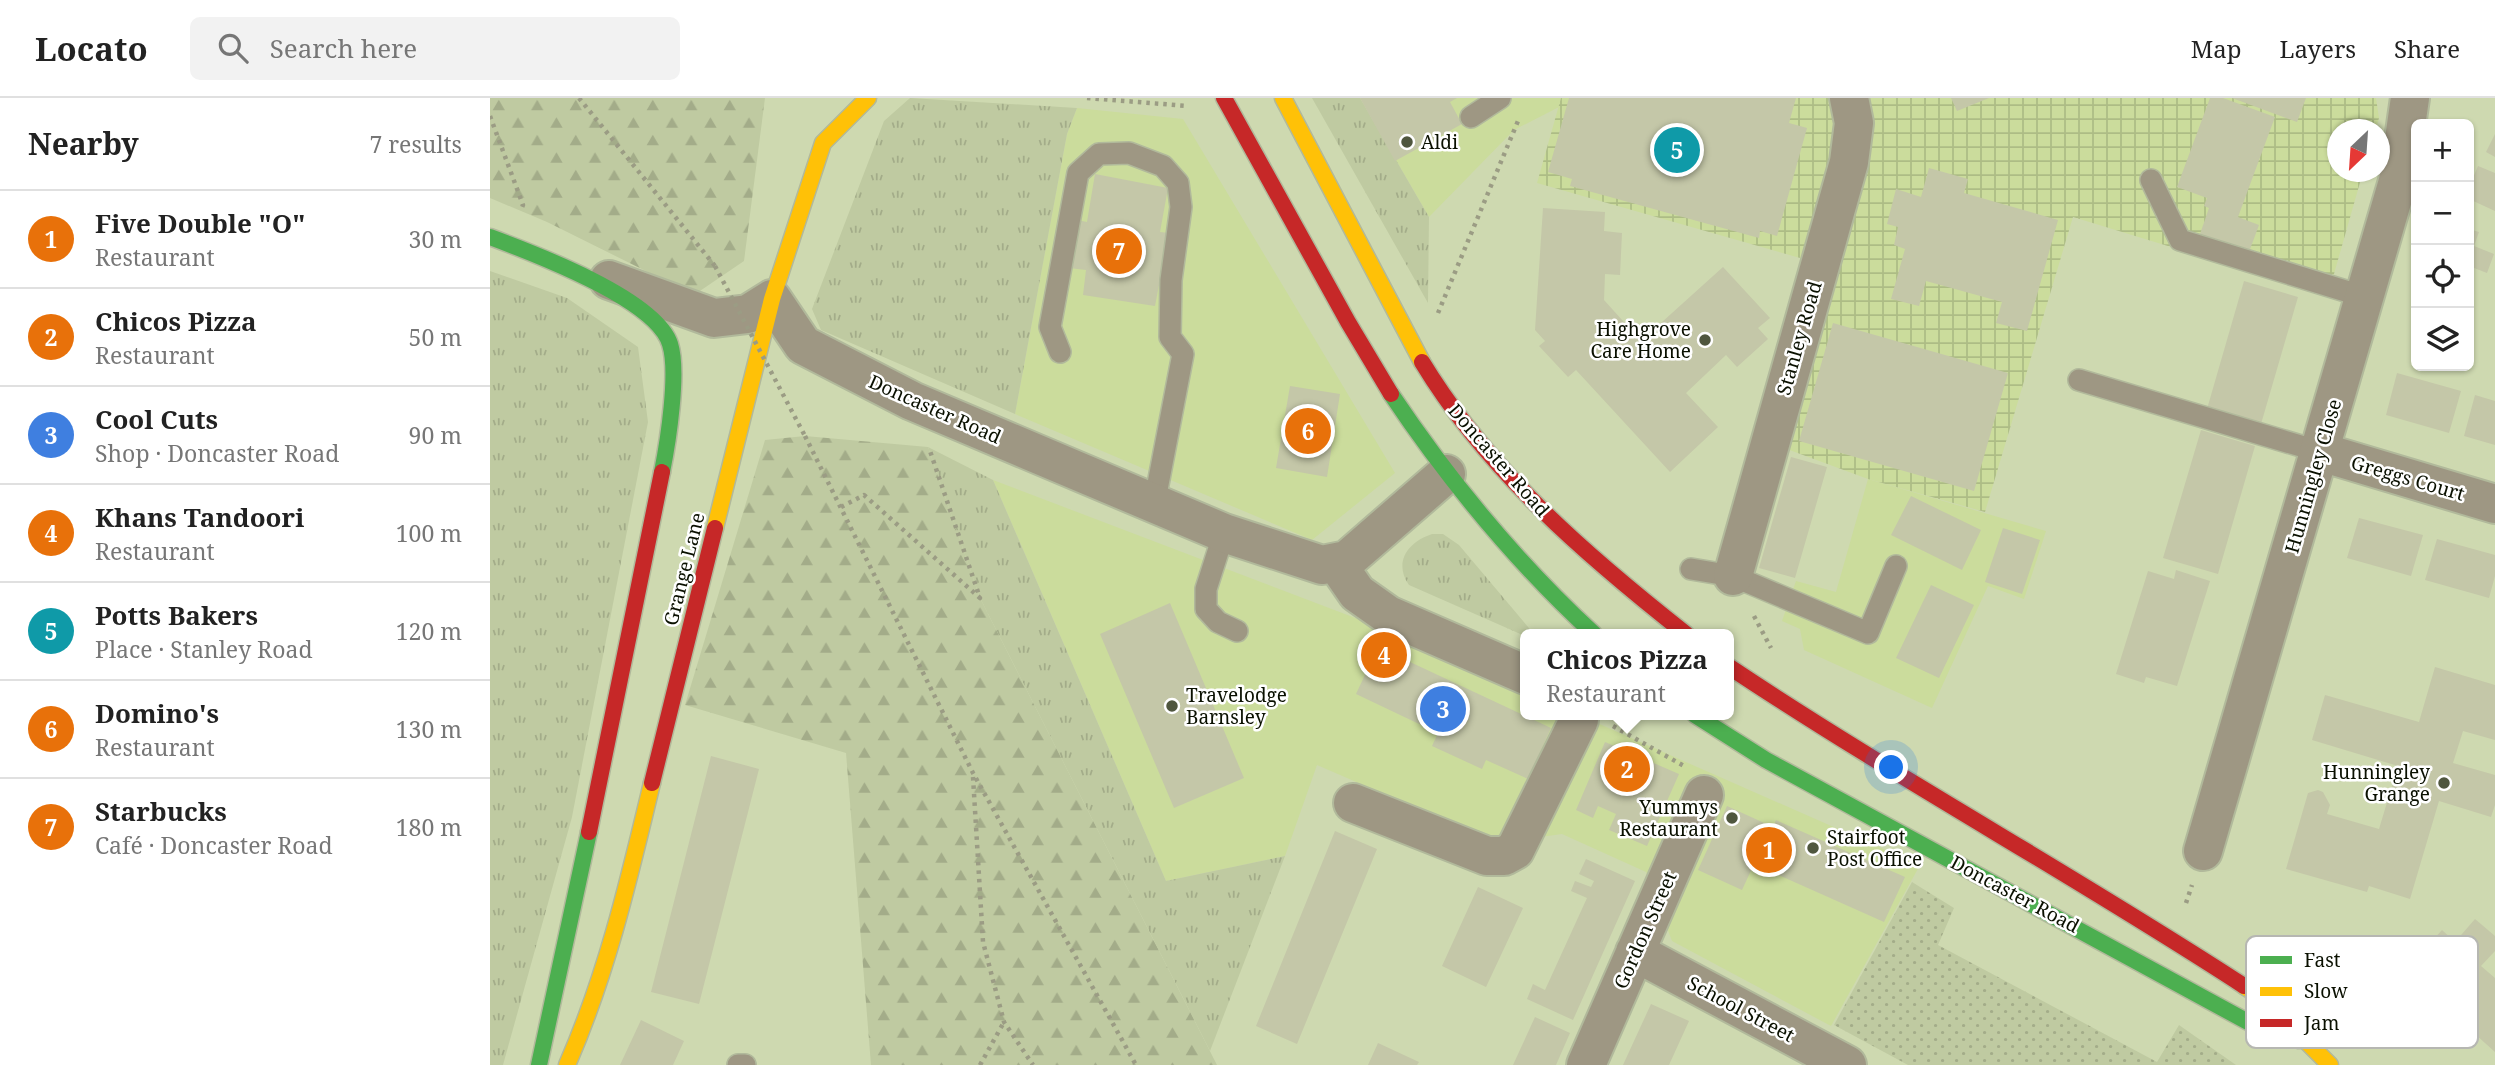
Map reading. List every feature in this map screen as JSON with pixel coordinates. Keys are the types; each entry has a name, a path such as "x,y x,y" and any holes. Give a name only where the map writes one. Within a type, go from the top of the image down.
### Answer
{"highway":[{"name":"Grange Lane","path":"567,1065 590,1013 616,931 772,299 823,143 868,98"},
{"name":"Doncaster Road","path":"1283,98 1420,356 1447,399 1481,443 1546,516 1613,578 1679,629"},
{"path":"1227,104 1366,354 1446,474 1532,577 1589,629"},
{"path":"823,143 824,121"},
{"path":"490,237 554,261 650,314 670,342 673,360 668,440 636,612 539,1065"},
{"name":"Doncaster Road","path":"1734,670 1809,720 2174,940 2246,987"},
{"name":"Doncaster Road","path":"1703,720 1766,760 2246,1021"},
{"name":"Doncaster Road","path":"2311,1048 2330,1065"}],"street":[{"name":"Stanley Road","path":"1733,576 1849,162 1854,123 1849,98"},
{"name":"Hunningley Close","path":"2203,851 2398,181 2410,98"},
{"path":"554,261 714,318 748,314 772,299"},
{"name":"Doncaster Road","path":"772,299 803,345 912,401 1224,533 1322,565 1337,564"},
{"name":"Greggs Court","path":"2321,452 2495,503"},
{"path":"1446,474 1362,549 1337,564 1357,593 1388,615 1520,673"},
{"path":"1353,803 1487,856 1504,856 1515,850 1586,723"},
{"name":"Gordon Street","path":"1586,1065 1704,795"},
{"name":"School Street","path":"1635,952 1847,1065"}],"lane":[{"path":"1471,117 1500,98"},
{"path":"1060,352 1050,327 1078,173 1099,154 1129,153 1163,166 1178,183 1181,207 1171,280 1170,337 1183,354 1154,505"},
{"path":"2151,180 2180,240 2365,296"},
{"path":"2079,380 2321,452"},
{"path":"1224,533 1206,589 1206,609 1218,622 1237,631"},
{"path":"1691,569 1733,576 1868,633 1896,566"},
{"path":"738,1065 745,1065"}],"path":[{"path":"579,98 715,266 805,436 973,773 1136,1065"},
{"path":"1087,98 1227,104"},
{"path":"1420,356 1522,111"},
{"path":"490,116 523,205"},
{"path":"841,507 864,495 980,598 912,401"},
{"path":"1586,723 1711,780 1704,795"},
{"path":"973,773 983,942 1004,1022 1033,1065"},
{"path":"980,1065 1004,1022"}],"shaded area":[{"path":"1360,98 1561,98 1559,107 1514,130 1429,217"},
{"path":"1561,98 2376,98 2379,118 2327,119 2327,182 2360,182 2328,295 2073,217 1985,512 1868,479 1784,448 1835,268 1537,183"},
{"path":"1077,108 1183,119 1395,473 1312,540 1015,414 1067,134"},
{"path":"1868,479 2046,531 2024,599 1988,586 1932,708 1804,650 1800,629 1782,621 1796,581 1836,592"},
{"path":"993,480 1379,627 1520,689 1520,720 1590,720 1920,865 1831,1026 1672,941 1646,872 1562,834 1497,843 1317,765 1285,856 1166,881"}],"green space":[{"path":"490,98 765,98 744,261 694,295 547,222 490,198"},
{"path":"910,98 1077,108 1067,134 1015,414 821,330 812,309 884,121"},
{"path":"1312,98 1360,98 1429,217 1428,303"},
{"path":"490,271 567,298 638,347 648,422 572,817 503,1065 490,1065"},
{"path":"805,436 928,447 980,598 1217,1065 871,1065 846,753 685,705 765,440"},
{"path":"928,447 993,480 1166,881 1285,856 1210,1051 980,598"},
{"path":"1432,534 1443,534 1459,545 1530,629 1520,629 1520,634 1409,585 1404,577 1403,561 1410,548"},
{"path":"1912,882 1954,908 1938,945 2157,1062 2179,1025 2236,1065 1908,1065 1834,1025"}],"building":[{"name":"Aldi","path":"1360,98 1457,98 1450,102 1462,124 1395,161"},
{"path":"1569,98 1796,98 1789,123 1807,128 1777,236 1760,231 1759,238 1570,186 1572,179 1548,172"},
{"path":"1951,98 1989,98 1957,111"},
{"path":"2210,98 2223,98 2275,117 2238,217 2259,225 2249,252 2200,234 2209,208 2204,206 2207,198 2177,187"},
{"path":"2232,98 2306,98 2297,122"},
{"path":"2495,134 2495,157 2486,152"},
{"path":"2478,166 2495,173 2495,211 2474,201 2474,175"},
{"path":"1929,168 1968,179 1964,193 2058,220 2027,331 1996,323 2002,302 1926,281 1919,306 1891,299 1905,249 1894,245 1898,227 1887,224 1896,189 1921,197"},
{"path":"1095,174 1168,188 1160,232 1169,233 1155,306 1083,295 1086,270 1069,268 1077,220 1087,222"},
{"name":"Highgrove Care Home","path":"1543,208 1605,212 1604,231 1622,233 1620,275 1605,274 1604,300 1641,341 1723,267 1770,318 1758,328 1768,339 1737,367 1726,355 1686,393 1718,427 1670,472 1576,370 1568,377 1539,346 1545,341 1535,330"},
{"path":"2474,230 2479,232 2474,246"},
{"path":"2474,246 2494,254 2487,273 2474,268"},
{"path":"2244,281 2298,297 2261,424 2207,409"},
{"path":"1833,323 2008,373 1974,491 1799,441"},
{"path":"2397,373 2461,391 2449,433 2386,415"},
{"path":"1290,386 1340,394 1327,477 1276,468"},
{"path":"2475,395 2495,401 2495,445 2464,436"},
{"path":"2201,430 2255,446 2218,574 2163,558"},
{"path":"1791,457 1827,467 1795,578 1759,568"},
{"path":"1911,496 1981,530 1962,570 1891,535"},
{"path":"2359,518 2423,535 2411,576 2347,558"},
{"path":"2003,528 2040,540 2022,594 1985,582"},
{"path":"2437,539 2495,555 2495,576 2489,598 2425,580"},
{"path":"2176,570 2210,581 2177,686 2146,677 2144,683 2116,674 2148,571 2174,579"},
{"path":"1931,585 1974,605 1939,678 1896,658"},
{"name":"Travelodge Barnsley","path":"1170,603 1244,778 1174,808 1100,634"},
{"path":"1378,647 1520,713 1520,720 1534,720 1551,728 1528,779 1486,760 1482,769 1432,746 1438,733 1356,694"},
{"name":"Hunningley Grange","path":"2435,667 2495,685 2495,740 2463,731 2453,763 2495,775 2495,805 2491,817 2439,801 2410,899 2369,886 2367,892 2286,869 2308,793 2318,790 2323,792 2330,805 2327,814 2379,829 2398,766 2312,740 2325,695 2419,722"},
{"path":"1605,742 1679,774 1647,846 1609,830 1616,814 1598,806 1593,818 1576,810"},
{"path":"711,756 759,769 699,1004 651,992"},
{"path":"1727,806 1773,827 1776,820 1905,877 1884,922 1754,864 1742,890 1698,870"},
{"path":"1335,831 1377,849 1297,1044 1256,1026"},
{"path":"1586,859 1635,881 1573,1020 1527,999 1533,984 1545,990 1587,898 1571,891 1575,881 1591,887 1594,881 1579,874"},
{"path":"1478,887 1523,908 1486,987 1442,966"},
{"path":"2475,919 2495,936 2495,951 2481,966 2495,978 2495,1052 2478,1037 2478,936 2460,936"},
{"path":"2442,930 2448,936 2437,936"},
{"path":"1651,1004 1689,1021 1669,1065 1623,1065"},
{"path":"1535,1017 1570,1033 1556,1065 1513,1065"},
{"path":"641,1020 684,1041 673,1065 620,1065"},
{"path":"1378,1043 1419,1062 1417,1065 1368,1065"}],"traffic: fast":[{"path":"490,237 591,280 642,311 660,327 670,344 673,372 670,426 662,472"},
{"path":"1391,394 1485,520 1589,629"},
{"path":"1703,720 1766,760 2246,1021"},
{"path":"539,1065 589,832"}],"traffic: slow":[{"path":"715,528 772,299 823,143 868,98"},
{"path":"1283,98 1422,362"},
{"path":"567,1065 605,961 626,890 652,783"},
{"path":"2313,1048 2330,1065"}],"traffic: jam":[{"path":"1224,98 1391,394"},
{"path":"1422,362 1448,402 1508,475 1576,542 1680,629"},
{"path":"589,832 662,472"},
{"path":"652,783 715,528"},
{"path":"1734,670 1856,748 2244,986"}],"place":[{"name":"Aldi","path":"1407,142"},
{"name":"Potts Bakers","path":"1677,150"},
{"name":"Starbucks","path":"1119,251"},
{"name":"Highgrove Care Home","path":"1705,340"},
{"name":"Domino's","path":"1308,431"},
{"name":"Khans Tandoori","path":"1384,655"},
{"name":"Travelodge Barnsley","path":"1172,706"},
{"name":"Cool Cuts","path":"1443,709"},
{"name":"Chicos Pizza","path":"1627,769"},
{"name":"Hunningley Grange","path":"2444,783"},
{"name":"Yummys Restaurant","path":"1732,818"},
{"name":"Stairfoot Post Office","path":"1813,848"},
{"name":"Five Double \"O\"","path":"1769,850"}]}
